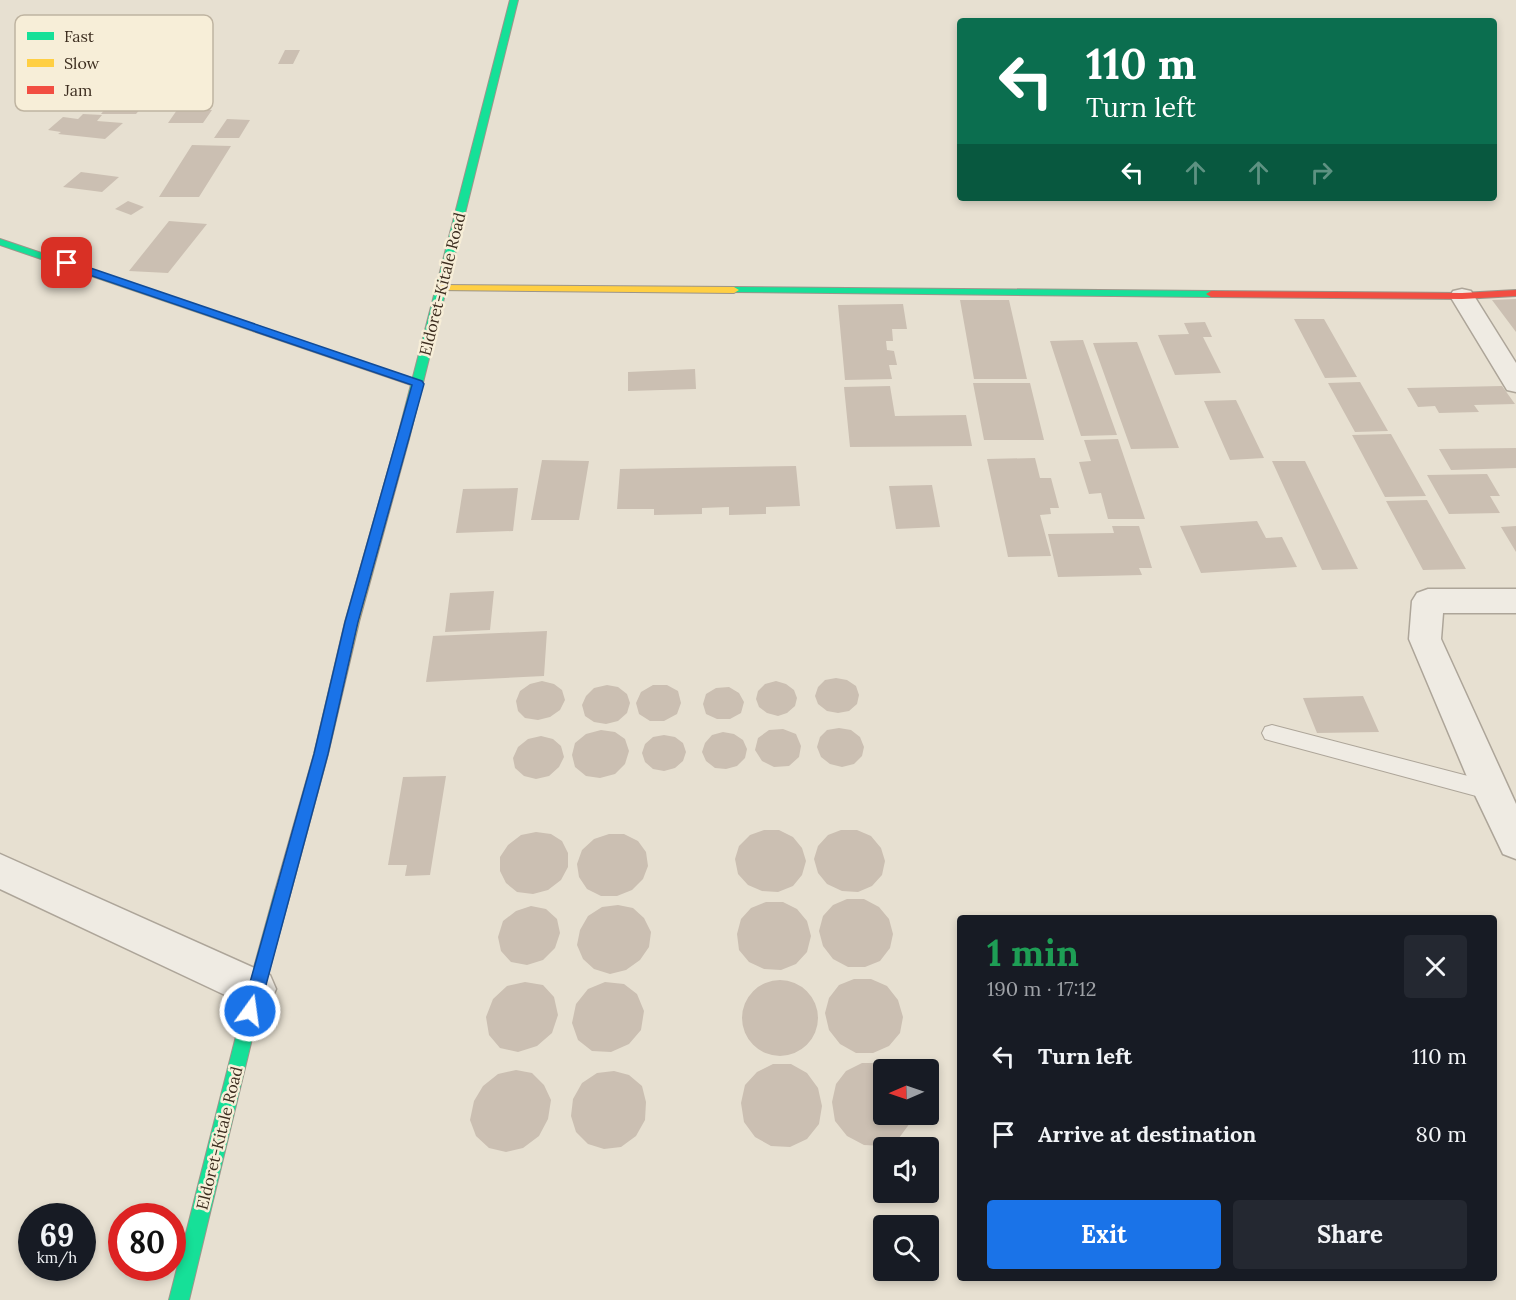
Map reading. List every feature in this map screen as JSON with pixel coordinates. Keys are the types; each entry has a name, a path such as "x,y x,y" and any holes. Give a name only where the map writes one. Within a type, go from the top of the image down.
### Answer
{"main road":[{"name":"Eldoret-Kitale Road","path":"179,1300 256,989 321,754 352,622 418,384 440,288 514,0"},
{"path":"0,242 418,384"},
{"path":"440,288 1462,296 1516,293"}],"street":[{"path":"1462,296 1516,384"},
{"path":"1516,601 1428,601 1425,639 1491,791 1516,842"},
{"path":"0,871 256,989"}],"lane":[{"path":"1272,734 1491,791"}],"building":[{"path":"285,50 300,50 293,64 278,64"},
{"path":"103,111 139,111 136,114 101,114"},
{"path":"176,111 211,111 203,123 168,123"},
{"path":"83,114 102,115 97,121 123,123 105,139 58,134 61,132 48,130 63,117 78,119"},
{"path":"227,119 250,120 239,138 214,138"},
{"path":"192,145 231,146 199,197 159,197"},
{"path":"81,172 119,177 102,192 63,187"},
{"path":"128,201 144,207 131,215 115,209"},
{"path":"169,221 207,224 168,273 129,271"},
{"path":"1516,299 1516,332 1492,300"},
{"path":"960,300 1009,300 1027,379 974,379"},
{"path":"903,304 907,329 892,329 893,341 886,341 887,350 894,351 897,365 889,365 892,379 845,380 838,305"},
{"path":"1294,319 1324,319 1357,377 1325,378"},
{"path":"1205,322 1212,337 1203,337 1221,373 1175,375 1158,335 1189,334 1184,323"},
{"path":"1083,340 1117,435 1081,436 1050,341"},
{"path":"1137,342 1179,448 1131,449 1093,343"},
{"path":"695,369 696,389 628,391 628,372"},
{"path":"1360,382 1388,431 1355,432 1328,383"},
{"path":"973,383 1030,383 1044,440 984,440"},
{"path":"890,386 895,416 966,415 972,446 850,447 844,387"},
{"path":"1502,386 1515,404 1474,405 1479,412 1439,413 1435,406 1418,407 1407,388"},
{"path":"1236,400 1264,458 1230,460 1204,401"},
{"path":"1391,434 1426,496 1385,497 1352,435"},
{"path":"1118,439 1145,519 1108,519 1101,493 1089,494 1079,462 1091,461 1084,440"},
{"path":"1516,448 1516,468 1451,470 1439,449"},
{"path":"1035,458 1040,478 1051,478 1059,508 1050,508 1051,514 1040,515 1051,556 1008,557 987,459"},
{"path":"542,460 589,461 579,520 531,520"},
{"path":"1272,461 1305,461 1358,569 1322,570"},
{"path":"796,466 800,506 766,507 766,514 729,515 729,507 702,508 702,514 654,515 654,509 617,509 620,469"},
{"path":"1487,474 1500,496 1490,496 1500,513 1449,514 1427,475"},
{"path":"932,485 940,527 896,529 889,486"},
{"path":"518,488 513,531 456,533 463,489"},
{"path":"1427,500 1466,569 1423,570 1386,501"},
{"path":"1257,521 1266,538 1282,537 1297,567 1201,573 1180,526"},
{"path":"1112,526 1139,526 1152,568 1139,568 1142,575 1058,577 1048,534 1114,533"},
{"path":"1516,526 1516,552 1501,527"},
{"path":"494,591 490,630 445,632 450,593"},
{"path":"547,631 544,676 426,682 433,636"},
{"path":"836,678 847,680 856,686 859,695 857,704 849,711 838,713 827,711 818,704 815,696 818,687 825,680"},
{"path":"542,681 554,684 562,690 565,700 560,710 550,717 538,720 525,718 518,711 516,701 520,691 530,684"},
{"path":"776,681 794,690 797,698 795,706 787,713 778,716 767,713 759,707 756,699 758,691 765,684"},
{"path":"607,685 618,687 627,694 630,703 627,713 618,721 606,724 594,722 585,716 582,705 586,696 594,688"},
{"path":"653,685 667,685 678,691 681,703 677,714 664,721 650,721 639,714 636,703 641,692"},
{"path":"729,687 739,693 744,702 741,713 730,719 717,719 706,714 703,704 706,694 716,688"},
{"path":"1363,696 1379,732 1317,733 1303,698"},
{"path":"839,728 851,730 860,737 864,747 862,756 854,764 842,767 830,764 821,757 817,747 820,737 827,730"},
{"path":"783,729 796,734 801,746 799,757 789,766 774,767 762,761 755,750 758,738 769,730"},
{"path":"601,730 615,732 625,739 629,751 625,764 615,774 600,778 586,776 575,767 572,755 575,743 586,734"},
{"path":"723,732 734,734 743,740 747,749 745,758 737,766 726,769 715,768 706,761 702,752 705,743 712,735"},
{"path":"664,735 675,737 683,743 686,752 683,761 675,768 664,771 653,769 645,762 642,753 645,744 653,737"},
{"path":"541,736 553,739 561,746 564,757 559,767 549,776 536,779 524,776 515,768 513,758 518,747 528,739"},
{"path":"446,776 430,875 405,876 407,865 388,865 403,777"},
{"path":"764,830 779,830 793,837 802,848 806,861 802,875 793,886 778,892 762,891 748,885 738,874 735,859 739,846 750,835"},
{"path":"841,830 857,830 871,836 881,848 885,861 882,875 872,886 858,892 842,891 827,884 818,873 814,859 818,846 828,835"},
{"path":"536,832 551,834 562,841 568,853 568,867 561,880 548,890 533,894 517,892 506,883 500,871 500,857 508,845 521,835"},
{"path":"609,834 624,834 638,841 646,852 648,866 643,879 632,890 617,896 601,896 587,889 579,877 577,864 582,850 594,839"},
{"path":"847,899 864,899 879,907 889,919 893,934 890,948 880,961 865,967 848,967 833,959 823,946 819,931 823,916 833,905"},
{"path":"766,902 783,902 797,909 807,921 811,936 807,952 796,964 781,970 764,969 749,962 739,950 737,934 741,919 751,908"},
{"path":"618,905 633,908 644,918 651,932 649,947 640,960 626,970 610,974 594,969 583,959 577,945 580,930 588,916 602,907"},
{"path":"531,906 546,909 557,919 560,933 555,948 543,960 527,965 511,962 501,951 498,937 503,921 516,911"},
{"path":"854,979 871,979 887,986 898,1000 903,1017 900,1033 889,1046 873,1053 856,1053 840,1044 829,1030 825,1013 829,998 839,985"},
{"path":"780,980 795,983 807,991 815,1003 818,1018 815,1033 807,1045 795,1053 780,1056 765,1053 753,1045 745,1033 742,1018 745,1003 753,991 765,983"},
{"path":"525,982 543,985 554,997 558,1015 552,1033 537,1046 518,1052 500,1048 489,1035 486,1017 493,999 507,986"},
{"path":"605,982 624,984 637,994 644,1011 641,1030 629,1044 611,1052 592,1051 578,1040 572,1023 576,1004 588,989"},
{"path":"862,1063 873,1063 873,1125 909,1125 900,1137 873,1137 873,1145 864,1145 847,1136 835,1121 832,1102 836,1084 846,1071"},
{"path":"773,1064 791,1064 807,1073 818,1088 822,1106 819,1124 807,1139 790,1147 771,1146 755,1137 744,1122 741,1103 745,1085 757,1072"},
{"path":"516,1070 532,1073 544,1085 551,1100 548,1119 539,1136 523,1148 506,1152 489,1148 476,1136 470,1120 474,1101 483,1086 498,1074"},
{"path":"614,1071 629,1075 642,1086 646,1102 645,1120 636,1136 621,1147 604,1149 588,1144 576,1132 571,1116 573,1099 582,1083 597,1073"}],"traffic: fast":[{"path":"403,439 514,0"},
{"path":"0,242 257,329"},
{"path":"734,290 1211,294"},
{"path":"179,1300 256,989 283,891"}],"traffic: slow":[{"path":"440,288 734,290"},
{"path":"283,891 321,754 352,622 403,439"}],"traffic: jam":[{"path":"1211,294 1462,296 1516,293"},
{"path":"257,329 418,384"}],"route":[{"path":"67,263 418,384 352,622 321,754 250,1011"}]}
